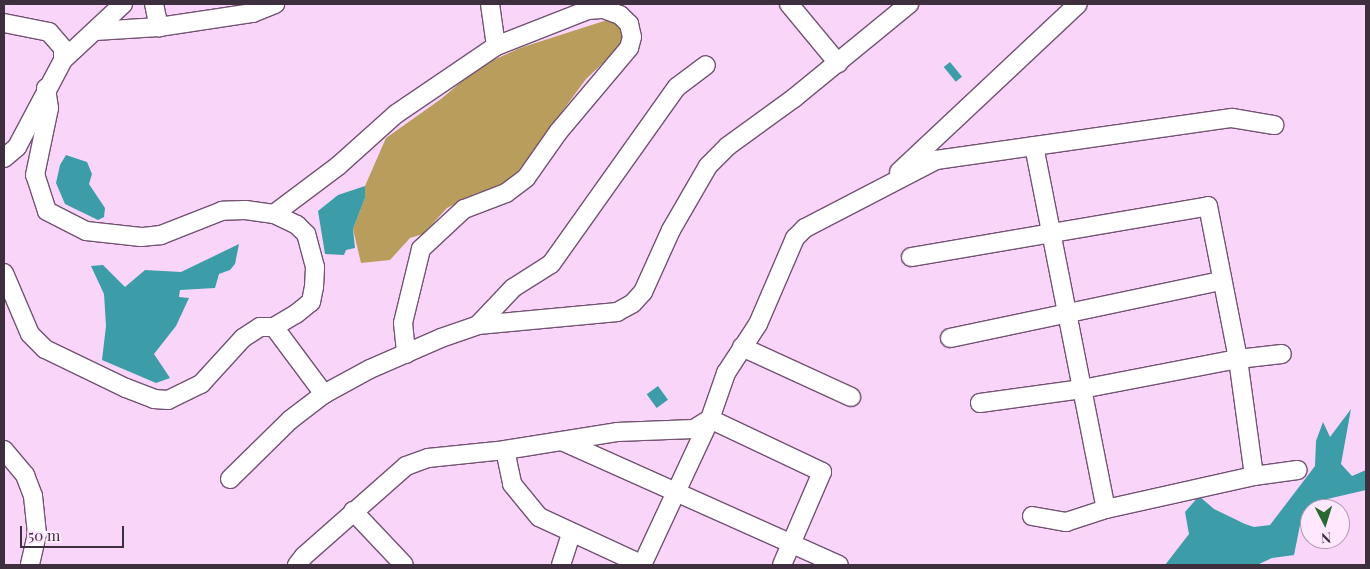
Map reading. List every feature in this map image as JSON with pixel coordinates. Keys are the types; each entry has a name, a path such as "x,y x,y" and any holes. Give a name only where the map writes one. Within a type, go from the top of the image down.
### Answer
{"street":[{"path":"4,158 17,147 46,88 63,60 123,4"},
{"path":"154,4 159,28"},
{"path":"95,32 159,28 253,13 275,4"},
{"path":"490,4 496,46"},
{"path":"789,4 838,63"},
{"path":"230,479 290,420 324,394 406,354 478,325 617,312 633,303 643,292 672,230 708,166 728,146 838,63 909,4"},
{"path":"886,184 1078,4"},
{"path":"274,214 338,166 396,114 496,46 588,10 604,9 620,15 629,24 632,36 629,48 559,131 526,178 506,193 464,209 421,249 403,323 406,354"},
{"path":"4,23 49,32 63,48 63,60"},
{"path":"478,325 513,288 551,264 677,87 706,65"},
{"path":"4,273 30,334 45,349 154,398 168,400 194,389 243,338 260,327 274,327 311,302 315,267 306,234 297,225 274,214 245,210 222,211 161,235 142,238 108,235 71,224 47,211 35,175 49,108 46,88"},
{"path":"504,450 512,484 539,518 642,565 710,419 726,373 758,324 795,238 805,228 886,184 936,160 1232,118 1274,125"},
{"path":"1034,146 1106,509"},
{"path":"911,257 1208,206 1221,280 1238,358 1254,476"},
{"path":"950,338 1067,311 1221,280"},
{"path":"513,288 513,300 521,320"},
{"path":"274,327 324,394"},
{"path":"742,347 851,397"},
{"path":"980,403 1082,389 1238,358 1282,354"},
{"path":"297,565 353,511 406,466 428,458 564,442 617,432 694,429 710,419"},
{"path":"710,419 822,472 793,546 782,565"},
{"path":"564,442 839,565"},
{"path":"4,450 25,475 33,496 37,534 30,565"},
{"path":"1032,516 1066,522 1106,509 1254,476 1298,470"},
{"path":"353,511 404,565"},
{"path":"561,565 571,534"}],"shaded area":[{"path":"607,20 622,26 624,37 618,49 586,79 507,186 477,193 447,208 423,234 410,238 390,260 361,263 353,229 365,198 365,186 386,138 441,99 480,66 520,48"},
{"path":"950,62 962,77 956,82 944,67"},
{"path":"66,155 87,162 92,174 89,184 105,208 104,217 98,220 65,204 56,183 60,165"},
{"path":"365,186 365,198 353,229 355,248 346,250 344,255 325,254 318,211 338,195"},
{"path":"239,244 235,264 230,270 219,274 215,288 180,290 179,297 189,298 176,326 154,354 170,378 156,383 102,360 106,326 104,294 91,266 103,265 125,287 145,270 181,272"},
{"path":"658,386 668,400 657,408 647,394"},
{"path":"1351,409 1341,464 1352,476 1366,470 1366,490 1327,499 1300,499 1300,525 1294,555 1272,558 1257,565 1165,565 1189,534 1185,512 1199,496 1214,509 1245,524 1254,527 1270,525 1315,466 1316,441 1323,422 1330,437"}]}
